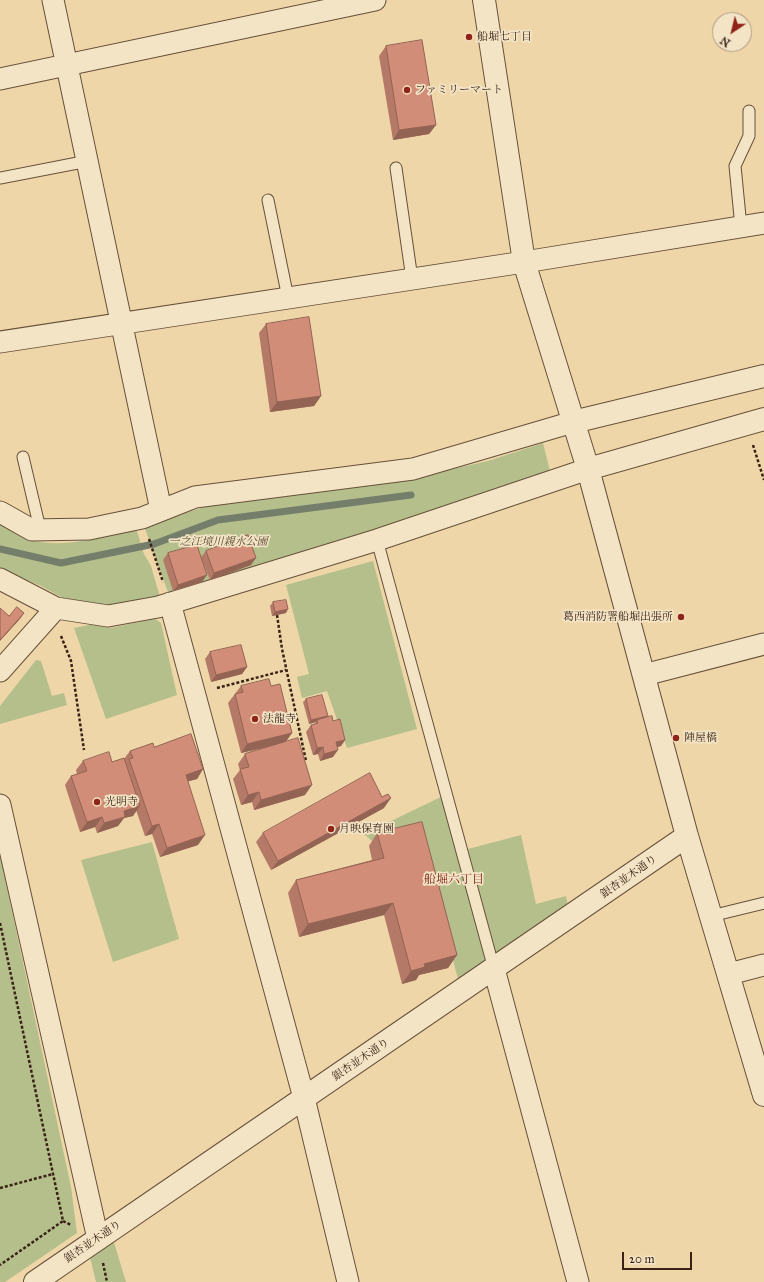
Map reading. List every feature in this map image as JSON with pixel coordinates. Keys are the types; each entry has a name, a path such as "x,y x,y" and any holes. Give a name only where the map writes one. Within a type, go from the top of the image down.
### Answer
{"street":[{"path":"53,0 161,510"},
{"path":"0,79 68,66 375,0"},
{"path":"484,0 524,262 588,469 687,836 764,1095"},
{"path":"0,342 524,262 764,223"},
{"path":"0,512 32,530 89,529 142,518 195,497 413,469 573,422 764,376"},
{"path":"0,579 54,610 108,616 170,603 377,540 588,469 764,419"},
{"path":"170,603 304,1098 348,1282"},
{"path":"0,671 54,610"},
{"path":"644,675 764,644"},
{"path":"0,805 98,1238"},
{"name":"銀杏並木通り","path":"35,1282 687,836"},
{"path":"729,974 764,965"},
{"path":"494,969 578,1282"}],"lane":[{"path":"741,227 735,166 750,136 749,111"},
{"path":"0,178 88,161"},
{"path":"396,168 412,279"},
{"path":"268,200 288,298"},
{"path":"23,457 40,529"},
{"path":"377,540 494,969"},
{"path":"711,916 764,903"}],"path":[{"path":"752,442 764,480"},
{"path":"142,518 170,603"},
{"path":"54,610 71,661 84,750"},
{"path":"277,615 286,670 306,761"},
{"path":"214,689 286,670"},
{"path":"0,923 63,1221 0,1265"},
{"path":"0,1188 53,1174"}],"green space":[{"name":"一之江境川親水公園","path":"543,443 551,475 169,595 144,526 214,504 310,491 341,489 439,472 488,461"},
{"name":"一之江境川親水公園","path":"0,525 27,539 54,543 82,541 136,528 144,554 151,566 160,597 113,606 63,598 41,586 0,569"},
{"path":"373,561 417,729 347,748 327,691 302,698 297,677 309,674 286,585"},
{"path":"155,619 161,623 177,695 106,719 74,628 94,624 110,628"},
{"path":"36,660 41,661 52,696 64,693 67,705 0,724 0,706"},
{"path":"443,796 488,966 459,983 419,831 373,842 364,834"},
{"path":"521,835 536,904 566,896 569,911 499,957 493,948 468,849"},
{"path":"152,842 179,939 113,962 81,860"},
{"path":"0,855 71,1187 77,1233 5,1282 0,1282"},
{"path":"112,1236 126,1282 96,1282 89,1253"}],"building":[{"path":"422,40 436,125 399,130 386,46"},
{"path":"309,317 321,396 277,402 266,324"},
{"path":"248,535 256,558 214,573 206,551"},
{"path":"197,545 207,575 178,585 168,553"},
{"path":"286,600 288,609 275,612 273,602"},
{"path":"17,607 24,613 0,640 0,608 9,616"},
{"path":"241,645 247,667 216,675 210,652"},
{"path":"269,679 271,686 280,684 292,733 247,744 235,694 243,692 241,686"},
{"path":"322,695 328,716 311,720 306,699"},
{"path":"332,716 333,721 340,719 345,740 336,742 338,750 324,754 323,747 317,748 311,725 318,723 317,720"},
{"path":"191,734 203,769 186,775 205,835 167,848 159,824 152,826 129,759 133,758 130,751 153,743 154,747"},
{"path":"298,738 312,785 261,800 259,792 248,795 240,769 249,767 245,754"},
{"path":"109,752 112,762 124,758 140,806 124,811 125,817 104,823 102,817 87,822 71,776 87,771 83,761"},
{"path":"370,773 382,797 388,794 391,798 278,861 263,833"},
{"path":"422,822 457,955 424,964 425,967 411,971 393,903 308,924 296,880 384,858 377,833"}],"waterway":[{"path":"0,549 61,563 154,544 218,520 411,495"}],"place":[{"name":"船堀七丁目","path":"469,37"},
{"name":"ファミリーマート","path":"407,90"},
{"name":"葛西消防署船堀出張所","path":"681,617"},
{"name":"法龍寺","path":"255,719"},
{"name":"陣屋橋","path":"676,738"},
{"name":"光明寺","path":"97,802"},
{"name":"月映保育園","path":"331,829"}],"district":[{"name":"船堀六丁目","path":"454,880"}]}
